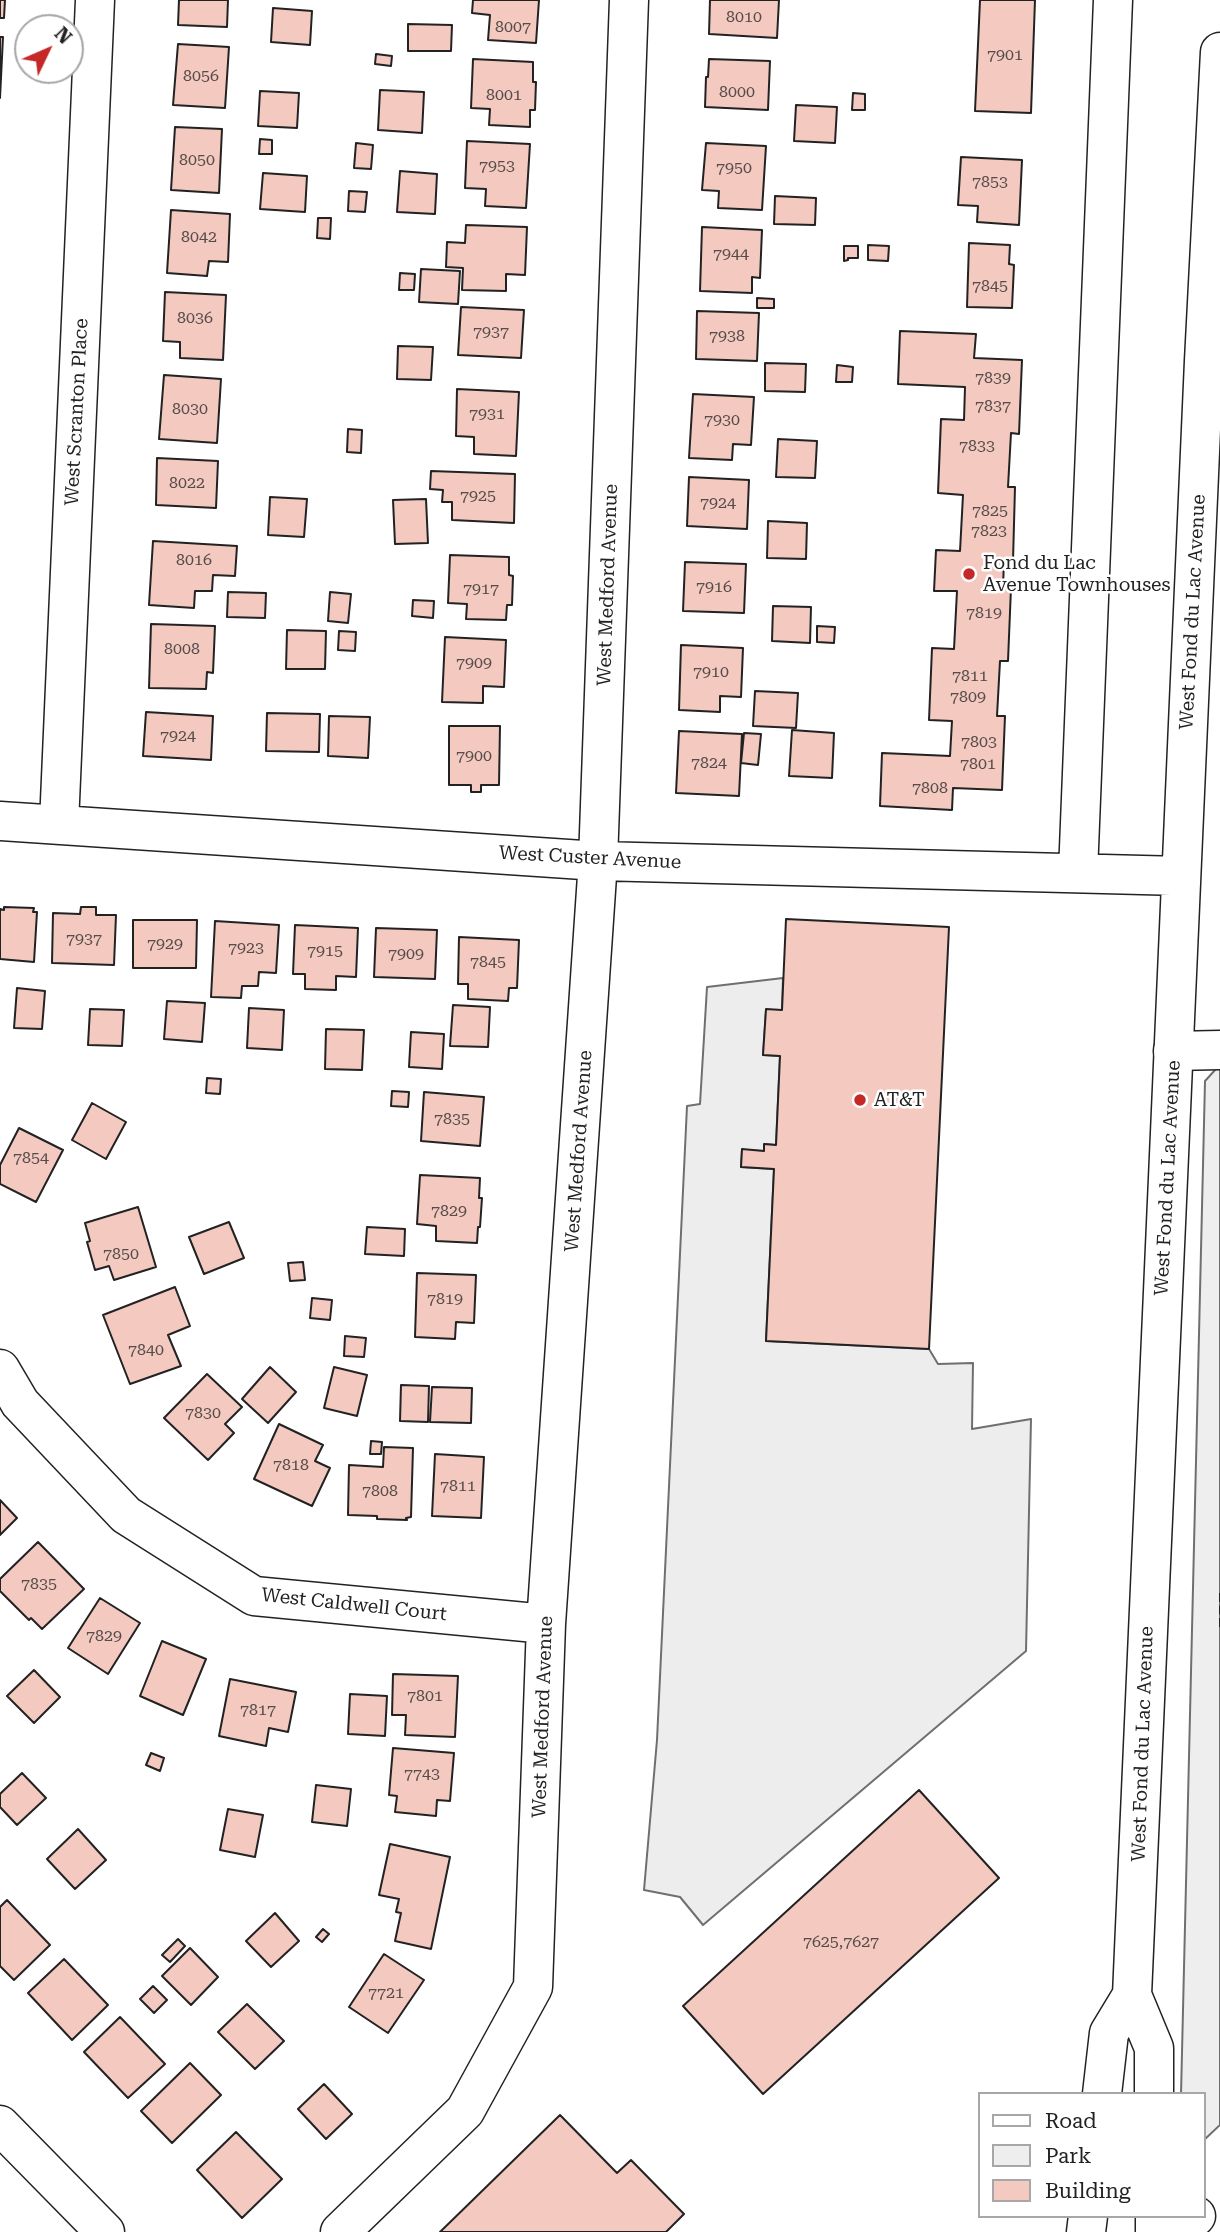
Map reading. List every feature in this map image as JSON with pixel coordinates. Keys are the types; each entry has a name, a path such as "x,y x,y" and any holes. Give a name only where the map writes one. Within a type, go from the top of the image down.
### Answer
{"main road":[{"name":"West Scranton Place","path":"59,824 95,0"},
{"name":"West Medford Avenue","path":"340,2232 465,2111 533,1987 546,1624 598,861 629,0"},
{"path":"1078,873 1113,0"},
{"name":"West Fond du Lac Avenue","path":"1154,2092 1154,2048 1132,1995 1181,876 1212,360 1220,52"},
{"name":"West Custer Avenue","path":"0,821 598,861 1181,876"},
{"path":"1173,1051 1220,1050"},
{"name":"West Caldwell Court","path":"0,1369 20,1403 126,1515 254,1596 546,1624"},
{"name":"West Fond du Lac Avenue","path":"1102,2092 1109,2032 1132,1995"},
{"path":"0,2125 105,2232"},
{"path":"1206,2207 1220,2194"},
{"path":"1180,2232 1194,2218"}],"green space":[{"path":"1216,1069 1220,1069 1220,2125 1206,2138 1206,2092 1181,2092 1205,1081"}],"shaded area":[{"path":"783,978 782,1010 766,1010 763,1055 780,1056 776,1145 765,1144 764,1151 742,1150 741,1167 774,1169 766,1341 929,1349 938,1364 973,1363 972,1429 1031,1419 1026,1651 703,1925 680,1897 644,1890 657,1740 687,1106 700,1104 707,987"}],"building":[{"path":"0,0 5,0 4,18 0,18"},
{"path":"179,0 228,0 227,27 178,25"},
{"path":"473,0 539,0 536,43 488,40 490,15 472,13"},
{"path":"710,0 779,0 777,38 709,34"},
{"path":"980,0 1035,0 1031,113 975,111"},
{"path":"273,8 312,11 310,45 271,42"},
{"path":"408,24 452,25 451,51 408,51"},
{"path":"0,37 3,37 0,98"},
{"path":"178,44 229,47 225,108 173,105"},
{"path":"376,54 392,56 391,66 375,64"},
{"path":"473,59 533,62 533,82 536,82 535,110 530,110 530,127 489,125 490,109 471,108"},
{"path":"709,59 770,61 768,110 705,107"},
{"path":"380,90 424,92 422,133 378,130"},
{"path":"260,91 299,93 297,128 258,126"},
{"path":"853,93 865,94 865,110 852,110"},
{"path":"796,105 837,107 835,143 794,141"},
{"path":"175,127 222,129 219,193 171,190"},
{"path":"260,139 272,140 272,154 259,154"},
{"path":"467,141 530,144 526,208 485,206 486,189 465,188"},
{"path":"356,143 373,145 371,169 354,168"},
{"path":"706,143 766,146 762,210 718,208 719,191 702,190"},
{"path":"961,157 1022,160 1019,225 977,222 978,206 958,205"},
{"path":"400,171 437,174 435,214 397,212"},
{"path":"263,173 307,176 305,212 260,209"},
{"path":"349,191 367,192 365,212 348,211"},
{"path":"775,196 816,198 815,225 774,224"},
{"path":"171,210 230,214 228,262 209,261 207,276 167,273"},
{"path":"318,218 331,218 330,239 317,238"},
{"path":"466,225 527,227 525,275 506,274 506,291 462,290 463,268 446,267 447,242 465,243"},
{"path":"702,227 762,230 760,278 752,277 752,293 700,291"},
{"path":"969,243 1010,245 1009,264 1014,265 1012,308 967,307"},
{"path":"868,245 889,246 888,261 868,260"},
{"path":"844,246 858,246 858,258 844,261"},
{"path":"421,269 460,271 458,304 419,302"},
{"path":"400,273 415,274 414,290 399,290"},
{"path":"165,292 226,295 223,360 180,358 180,342 163,341"},
{"path":"757,298 774,299 774,308 757,308"},
{"path":"461,307 524,310 521,358 458,355"},
{"path":"697,311 759,313 757,361 696,359"},
{"name":"Fond du Lac Avenue Townhouses","path":"900,331 976,334 974,358 1022,360 1019,434 1011,433 1008,487 1015,487 1013,561 1004,561 1003,587 1011,588 1008,661 1000,661 997,716 1005,716 1002,790 953,788 952,810 880,806 882,753 950,756 952,721 929,720 932,648 954,649 957,591 934,591 936,550 960,551 963,495 938,493 941,419 964,420 965,387 898,384"},
{"path":"398,346 433,347 431,380 397,379"},
{"path":"765,363 806,364 805,392 765,391"},
{"path":"837,365 853,367 852,382 836,382"},
{"path":"164,375 221,379 217,443 159,439"},
{"path":"457,389 519,392 516,456 474,454 474,437 456,436"},
{"path":"693,394 754,397 751,445 733,444 732,460 689,458"},
{"path":"348,429 362,430 361,453 347,452"},
{"path":"778,439 817,441 815,478 776,477"},
{"path":"157,458 218,461 216,508 156,505"},
{"path":"431,471 515,474 514,523 452,520 452,502 442,502 443,490 430,489"},
{"path":"689,477 749,480 747,529 687,526"},
{"path":"270,497 307,499 304,537 268,535"},
{"path":"426,499 428,543 395,544 393,500"},
{"path":"768,521 807,523 806,559 767,558"},
{"path":"153,541 237,546 235,576 213,575 212,591 195,591 194,608 149,605"},
{"path":"450,555 509,557 509,575 513,576 512,605 507,605 506,620 466,619 467,604 448,603"},
{"path":"685,562 746,564 744,613 683,611"},
{"path":"228,592 266,593 265,618 227,617"},
{"path":"330,592 351,594 348,623 328,621"},
{"path":"413,600 434,601 433,618 412,616"},
{"path":"773,606 811,607 810,643 772,641"},
{"path":"151,624 215,626 213,673 207,672 206,689 149,688"},
{"path":"817,626 835,627 834,643 817,642"},
{"path":"287,630 326,631 325,669 286,669"},
{"path":"339,631 356,632 355,651 338,650"},
{"path":"445,637 506,640 504,687 483,686 483,703 442,702"},
{"path":"681,645 743,648 741,697 720,696 720,712 679,710"},
{"path":"755,691 798,693 796,728 753,726"},
{"path":"146,712 213,716 211,760 143,756"},
{"path":"267,713 320,714 319,752 266,751"},
{"path":"329,716 370,717 368,758 328,756"},
{"path":"449,726 500,726 499,785 481,785 481,792 471,792 471,785 449,785"},
{"path":"792,730 834,733 832,778 789,776"},
{"path":"679,731 742,734 739,796 676,793"},
{"path":"744,733 761,734 758,765 741,763"},
{"path":"4,907 34,908 33,912 37,912 34,962 0,959 0,909 4,910"},
{"path":"81,907 96,907 96,915 116,915 114,965 52,963 53,913 80,914"},
{"name":"AT&T","path":"786,919 949,927 929,1349 766,1341 774,1169 741,1167 742,1149 764,1151 764,1144 776,1145 780,1056 763,1055 766,1009 782,1010"},
{"path":"133,920 197,920 196,968 133,968"},
{"path":"215,921 279,925 276,973 259,972 258,986 242,986 241,998 211,997"},
{"path":"295,925 358,928 356,977 336,976 336,990 305,989 305,974 293,974"},
{"path":"376,928 437,930 435,979 374,977"},
{"path":"459,937 519,940 517,988 509,988 508,1001 468,999 468,984 458,984"},
{"path":"17,988 45,991 42,1029 14,1028"},
{"path":"167,1001 205,1003 202,1042 164,1039"},
{"path":"453,1005 490,1007 488,1047 450,1046"},
{"path":"249,1008 284,1010 282,1050 247,1048"},
{"path":"90,1009 124,1010 122,1046 88,1045"},
{"path":"326,1029 364,1030 362,1070 325,1069"},
{"path":"411,1032 444,1034 442,1069 409,1067"},
{"path":"207,1078 221,1079 220,1094 206,1093"},
{"path":"392,1091 409,1092 408,1107 391,1106"},
{"path":"424,1092 484,1097 480,1146 421,1141"},
{"path":"92,1103 126,1122 106,1159 72,1140"},
{"path":"19,1128 63,1150 36,1202 0,1184 0,1165"},
{"path":"420,1175 480,1178 479,1198 482,1198 477,1243 436,1241 436,1226 417,1224"},
{"path":"138,1207 156,1267 114,1280 109,1266 95,1270 85,1223"},
{"path":"229,1222 244,1258 204,1274 189,1237"},
{"path":"367,1227 405,1229 404,1256 365,1254"},
{"path":"303,1262 305,1280 290,1281 288,1263"},
{"path":"417,1273 476,1275 474,1323 456,1322 455,1339 415,1337"},
{"path":"175,1287 190,1326 168,1335 181,1366 130,1384 103,1315"},
{"path":"312,1298 332,1300 330,1320 310,1318"},
{"path":"345,1336 366,1338 364,1357 344,1356"},
{"path":"270,1367 296,1392 268,1423 242,1399"},
{"path":"334,1367 367,1375 357,1416 324,1408"},
{"path":"207,1374 242,1407 225,1424 234,1433 208,1460 164,1418"},
{"path":"401,1385 429,1386 428,1422 400,1421"},
{"path":"432,1387 472,1388 471,1423 430,1422"},
{"path":"279,1424 323,1445 315,1461 330,1468 312,1506 254,1479"},
{"path":"371,1441 382,1442 381,1454 370,1454"},
{"path":"384,1447 413,1448 411,1517 406,1518 407,1520 348,1515 349,1465 383,1467"},
{"path":"435,1454 484,1457 481,1518 432,1516"},
{"path":"0,1500 17,1518 0,1535"},
{"path":"38,1542 84,1589 42,1629 0,1591 0,1579"},
{"path":"100,1598 140,1623 108,1674 68,1648"},
{"path":"162,1641 206,1659 183,1715 140,1696"},
{"path":"34,1670 60,1697 34,1723 7,1696"},
{"path":"393,1674 458,1676 455,1737 405,1735 406,1715 392,1715"},
{"path":"230,1679 296,1692 288,1732 269,1728 266,1746 219,1736"},
{"path":"350,1694 387,1696 385,1736 348,1734"},
{"path":"393,1748 454,1753 450,1801 437,1800 436,1816 395,1812 397,1796 389,1795"},
{"path":"151,1753 164,1758 160,1771 146,1765"},
{"path":"22,1773 46,1798 17,1825 0,1807 0,1794"},
{"path":"316,1785 351,1789 347,1826 312,1822"},
{"path":"919,1790 999,1878 763,2094 683,2006"},
{"path":"228,1809 263,1815 255,1857 220,1850"},
{"path":"78,1829 106,1860 75,1889 47,1859"},
{"path":"390,1844 450,1857 431,1949 395,1941 401,1913 396,1912 399,1899 379,1895"},
{"path":"7,1900 50,1945 14,1980 0,1966 0,1907"},
{"path":"275,1913 299,1941 271,1967 246,1941"},
{"path":"323,1929 329,1934 322,1942 316,1937"},
{"path":"178,1939 185,1946 170,1962 162,1955"},
{"path":"190,1948 218,1977 191,2005 162,1976"},
{"path":"384,1954 424,1980 388,2033 349,2007"},
{"path":"64,1959 108,2005 72,2040 28,1993"},
{"path":"153,1986 167,2000 154,2013 140,1999"},
{"path":"247,2004 284,2041 255,2069 218,2032"},
{"path":"120,2017 165,2064 128,2098 84,2052"},
{"path":"190,2063 221,2095 172,2143 141,2111"},
{"path":"324,2084 352,2114 326,2139 298,2109"},
{"path":"560,2115 617,2173 631,2160 684,2214 666,2232 440,2232"},
{"path":"236,2132 282,2179 242,2218 197,2170"}],"fence":[{"path":"1220,1593 1220,1627"}],"place":[{"name":"Fond du Lac Avenue Townhouses","path":"969,574"},
{"name":"AT&T","path":"860,1100"}]}
